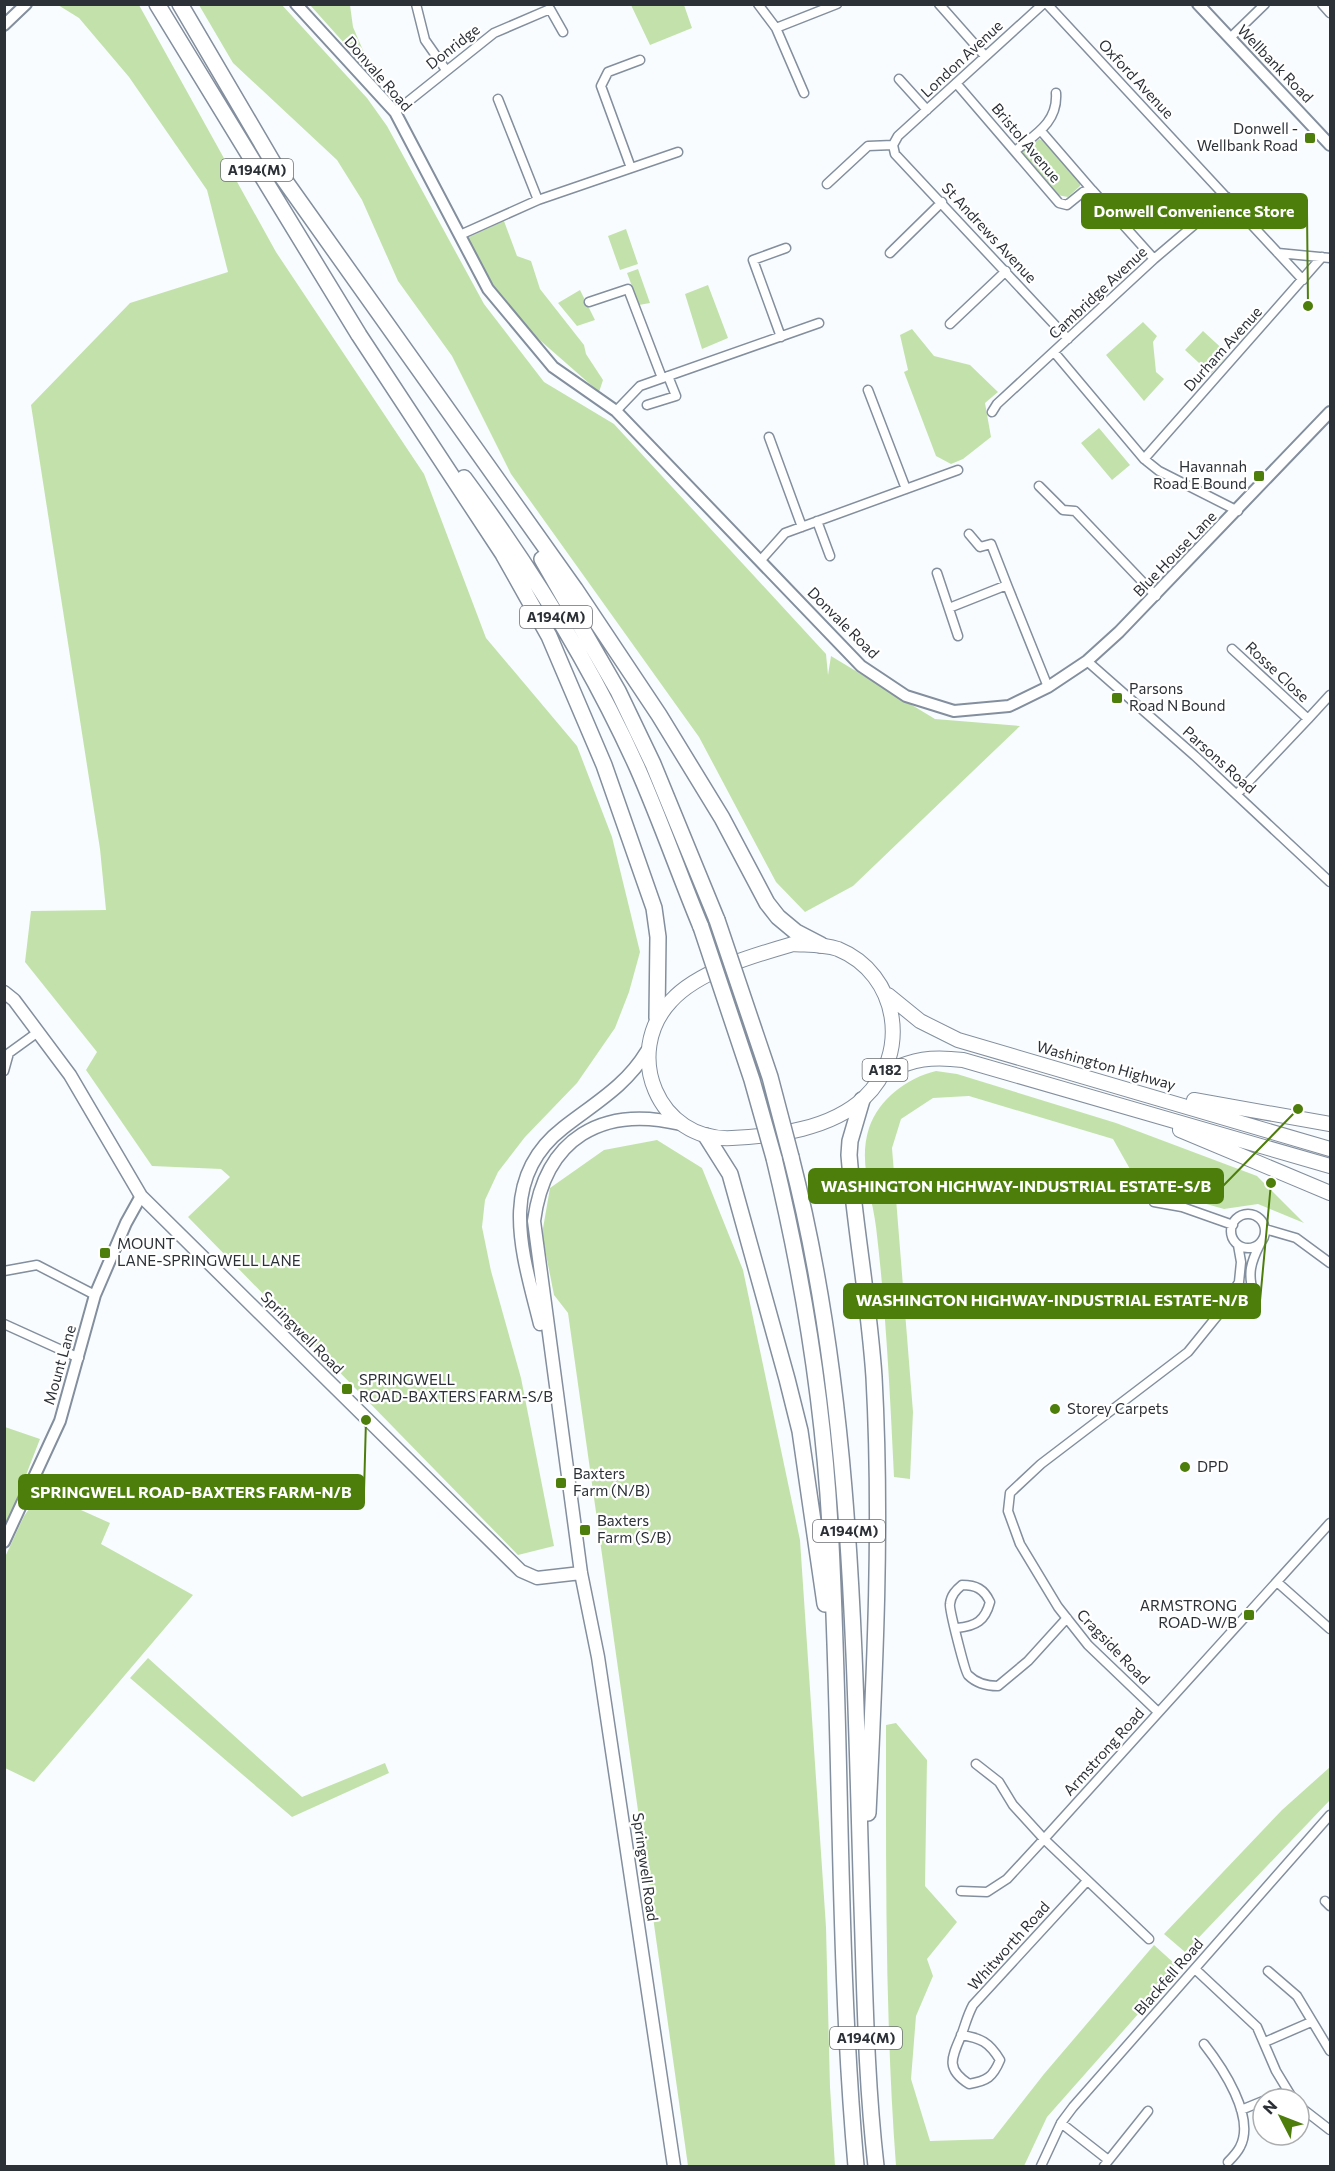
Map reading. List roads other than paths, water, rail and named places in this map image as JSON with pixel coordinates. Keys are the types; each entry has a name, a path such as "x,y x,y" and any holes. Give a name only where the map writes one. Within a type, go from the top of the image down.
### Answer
{"highway":[{"name":"A194(M)","path":"157,4 359,335 503,554 549,636 604,765 654,908 658,938 657,1018"},
{"name":"A194(M)","path":"180,4 278,171 575,589 659,715 722,818 767,903 778,917 796,932 821,945"},
{"name":"A194(M)","path":"359,335 503,531 592,680 637,767 701,927 728,1003 774,1158 801,1281 819,1401 830,1523 838,1705 846,2006 856,2166"},
{"name":"A194(M)","path":"461,430 551,573 618,691 653,764 717,920 766,1065 791,1157 818,1279 837,1400 849,1519 868,2081 876,2166"},
{"name":"A194(M)","path":"862,1100 850,1141 849,1155 867,1293 874,1384 879,1506 873,1709 862,1910"},
{"name":"A194(M)","path":"706,1136 720,1155 739,1202 801,1431 838,1705"}],"main road":[{"name":"A182","path":"793,945 821,945 837,949 865,966 885,992 894,1023 894,1040 885,1072 862,1100 840,1114 784,1133 726,1139 706,1136 681,1124 666,1110 654,1092 648,1072 647,1051 657,1018 672,999 700,980 730,965 793,945"},
{"name":"Springwell Road","path":"4,992 14,1000 70,1075 141,1196 521,1571 537,1578 581,1574"},
{"name":"Washington Highway","path":"885,992 920,1021 958,1040 1330,1149"},
{"name":"Springwell Road","path":"554,1377 521,1242 519,1210 523,1185 539,1153 551,1139 627,1080 647,1051"},
{"name":"A182","path":"885,1072 915,1059 937,1057 963,1060 1330,1166"},
{"path":"1133,1090 1330,1124"},
{"path":"1126,1107 1330,1193"},
{"name":"Springwell Road","path":"674,2166 600,1668 581,1574 534,1221 537,1198 545,1176 560,1155 579,1137 599,1125 621,1118 641,1117 681,1124"}],"street":[{"path":"4,25 26,4"},
{"name":"Donvale Road","path":"296,4 395,112 488,289 553,367 616,411 861,666 906,696 954,711 1009,706 1048,687 1087,661"},
{"path":"416,4 425,40 446,70"},
{"path":"532,4 535,15 550,9 563,32"},
{"path":"758,4 776,28 804,93"},
{"path":"776,28 837,4"},
{"path":"939,4 985,56"},
{"name":"London Avenue","path":"892,145 898,136 1045,4"},
{"name":"Oxford Avenue","path":"1045,4 1303,280"},
{"name":"Wellbank Road","path":"1198,4 1330,145"},
{"path":"1230,38 1264,4"},
{"path":"1322,4 1330,13"},
{"name":"Donridge","path":"395,112 494,33 535,15"},
{"path":"631,168 601,86 608,72 640,60"},
{"name":"London Avenue","path":"899,79 927,110"},
{"name":"Bristol Avenue","path":"956,83 1062,205 1092,190"},
{"path":"1015,151 1041,131 1053,118 1057,107 1056,93"},
{"path":"498,99 538,200"},
{"path":"1041,131 1154,259"},
{"path":"827,184 868,146 892,145"},
{"name":"St Andrews Avenue","path":"892,145 895,154 1068,339"},
{"path":"460,235 538,200 678,152"},
{"name":"Cambridge Avenue","path":"992,412 997,404 1154,259 1227,197"},
{"path":"890,253 942,202"},
{"path":"781,337 753,260 786,248"},
{"path":"1278,253 1326,257"},
{"name":"Durham Avenue","path":"1144,459 1326,257"},
{"path":"950,324 1006,271"},
{"path":"589,302 628,289 665,377 676,396 647,405"},
{"path":"616,411 640,386 819,323"},
{"path":"1054,352 1144,459 1159,471 1238,511"},
{"path":"868,390 906,489"},
{"name":"Blue House Lane","path":"1087,661 1156,596 1330,412"},
{"path":"769,437 802,527"},
{"path":"760,561 785,532 958,470"},
{"path":"1039,486 1063,510 1075,511 1156,596"},
{"path":"817,521 830,556"},
{"path":"969,534 980,547 991,544 1048,687"},
{"path":"937,573 958,636"},
{"path":"949,608 1007,585"},
{"name":"Rosse Close","path":"1232,649 1308,719 1237,794"},
{"name":"Parsons Road","path":"1087,661 1237,794 1330,882"},
{"path":"1308,719 1330,695"},
{"path":"4,1071 9,1053 38,1032"},
{"name":"Mount Lane","path":"4,1542 60,1420 95,1296 126,1223 141,1196"},
{"path":"1154,1202 1182,1207 1233,1225"},
{"path":"1249,1215 1260,1220 1265,1230 1250,1263 1249,1277 1254,1294 1239,1282 1241,1262 1238,1245 1232,1235 1233,1225 1240,1217 1249,1215"},
{"path":"1265,1230 1296,1238 1330,1263"},
{"path":"1238,1245 1249,1248 1260,1243"},
{"path":"4,1271 37,1265 95,1296"},
{"name":"Cragside Road","path":"1158,1713 1088,1645 1035,1573 1020,1544 1008,1511 1010,1493 1041,1464 1188,1352 1222,1310 1239,1282"},
{"path":"4,1324 79,1358"},
{"name":"Armstrong Road","path":"961,1891 987,1892 1007,1879 1330,1523"},
{"path":"1277,1582 1330,1629"},
{"path":"957,1628 975,1626 987,1614 990,1602 986,1593 974,1585 962,1585 953,1593 950,1601 950,1614 957,1628 961,1660 967,1675 988,1686 998,1686 1028,1661 1067,1618"},
{"path":"976,1764 999,1782 1013,1805 1044,1839 1149,1939"},
{"name":"Blackfell Road","path":"1041,2166 1061,2123 1330,1818"},
{"name":"Whitworth Road","path":"961,2036 977,2037 990,2044 1000,2060 994,2075 983,2082 969,2084 957,2076 952,2064 954,2048 961,2036 965,2020 973,2006 1087,1881"},
{"path":"1195,1969 1257,2027 1284,2087"},
{"path":"1268,1971 1297,1996 1330,2051"},
{"path":"1265,2042 1311,2022"},
{"path":"1204,2044 1226,2075 1240,2110 1244,2132 1240,2146 1228,2162"},
{"path":"1240,2110 1251,2106"},
{"path":"1061,2123 1106,2163 1148,2111"},
{"path":"1311,2115 1330,2130"}],"place":[{"name":"Donwell - Wellbank Road","path":"1310,138"},
{"name":"Donwell Convenience Store","path":"1308,306"},
{"name":"Havannah Road E Bound","path":"1259,476"},
{"name":"Parsons Road N Bound","path":"1117,698"},
{"name":"WASHINGTON HIGHWAY-INDUSTRIAL ESTATE-S/B","path":"1298,1109"},
{"name":"WASHINGTON HIGHWAY-INDUSTRIAL ESTATE-N/B","path":"1271,1183"},
{"name":"MOUNT LANE-SPRINGWELL LANE","path":"105,1253"},
{"name":"SPRINGWELL ROAD-BAXTERS FARM-S/B","path":"347,1389"},
{"name":"Storey Carpets","path":"1055,1409"},
{"name":"SPRINGWELL ROAD-BAXTERS FARM-N/B","path":"366,1420"},
{"name":"DPD","path":"1185,1467"},
{"name":"Baxters Farm (N/B)","path":"561,1483"},
{"name":"Baxters Farm (S/B)","path":"585,1530"},
{"name":"ARMSTRONG ROAD-W/B","path":"1249,1615"}]}
